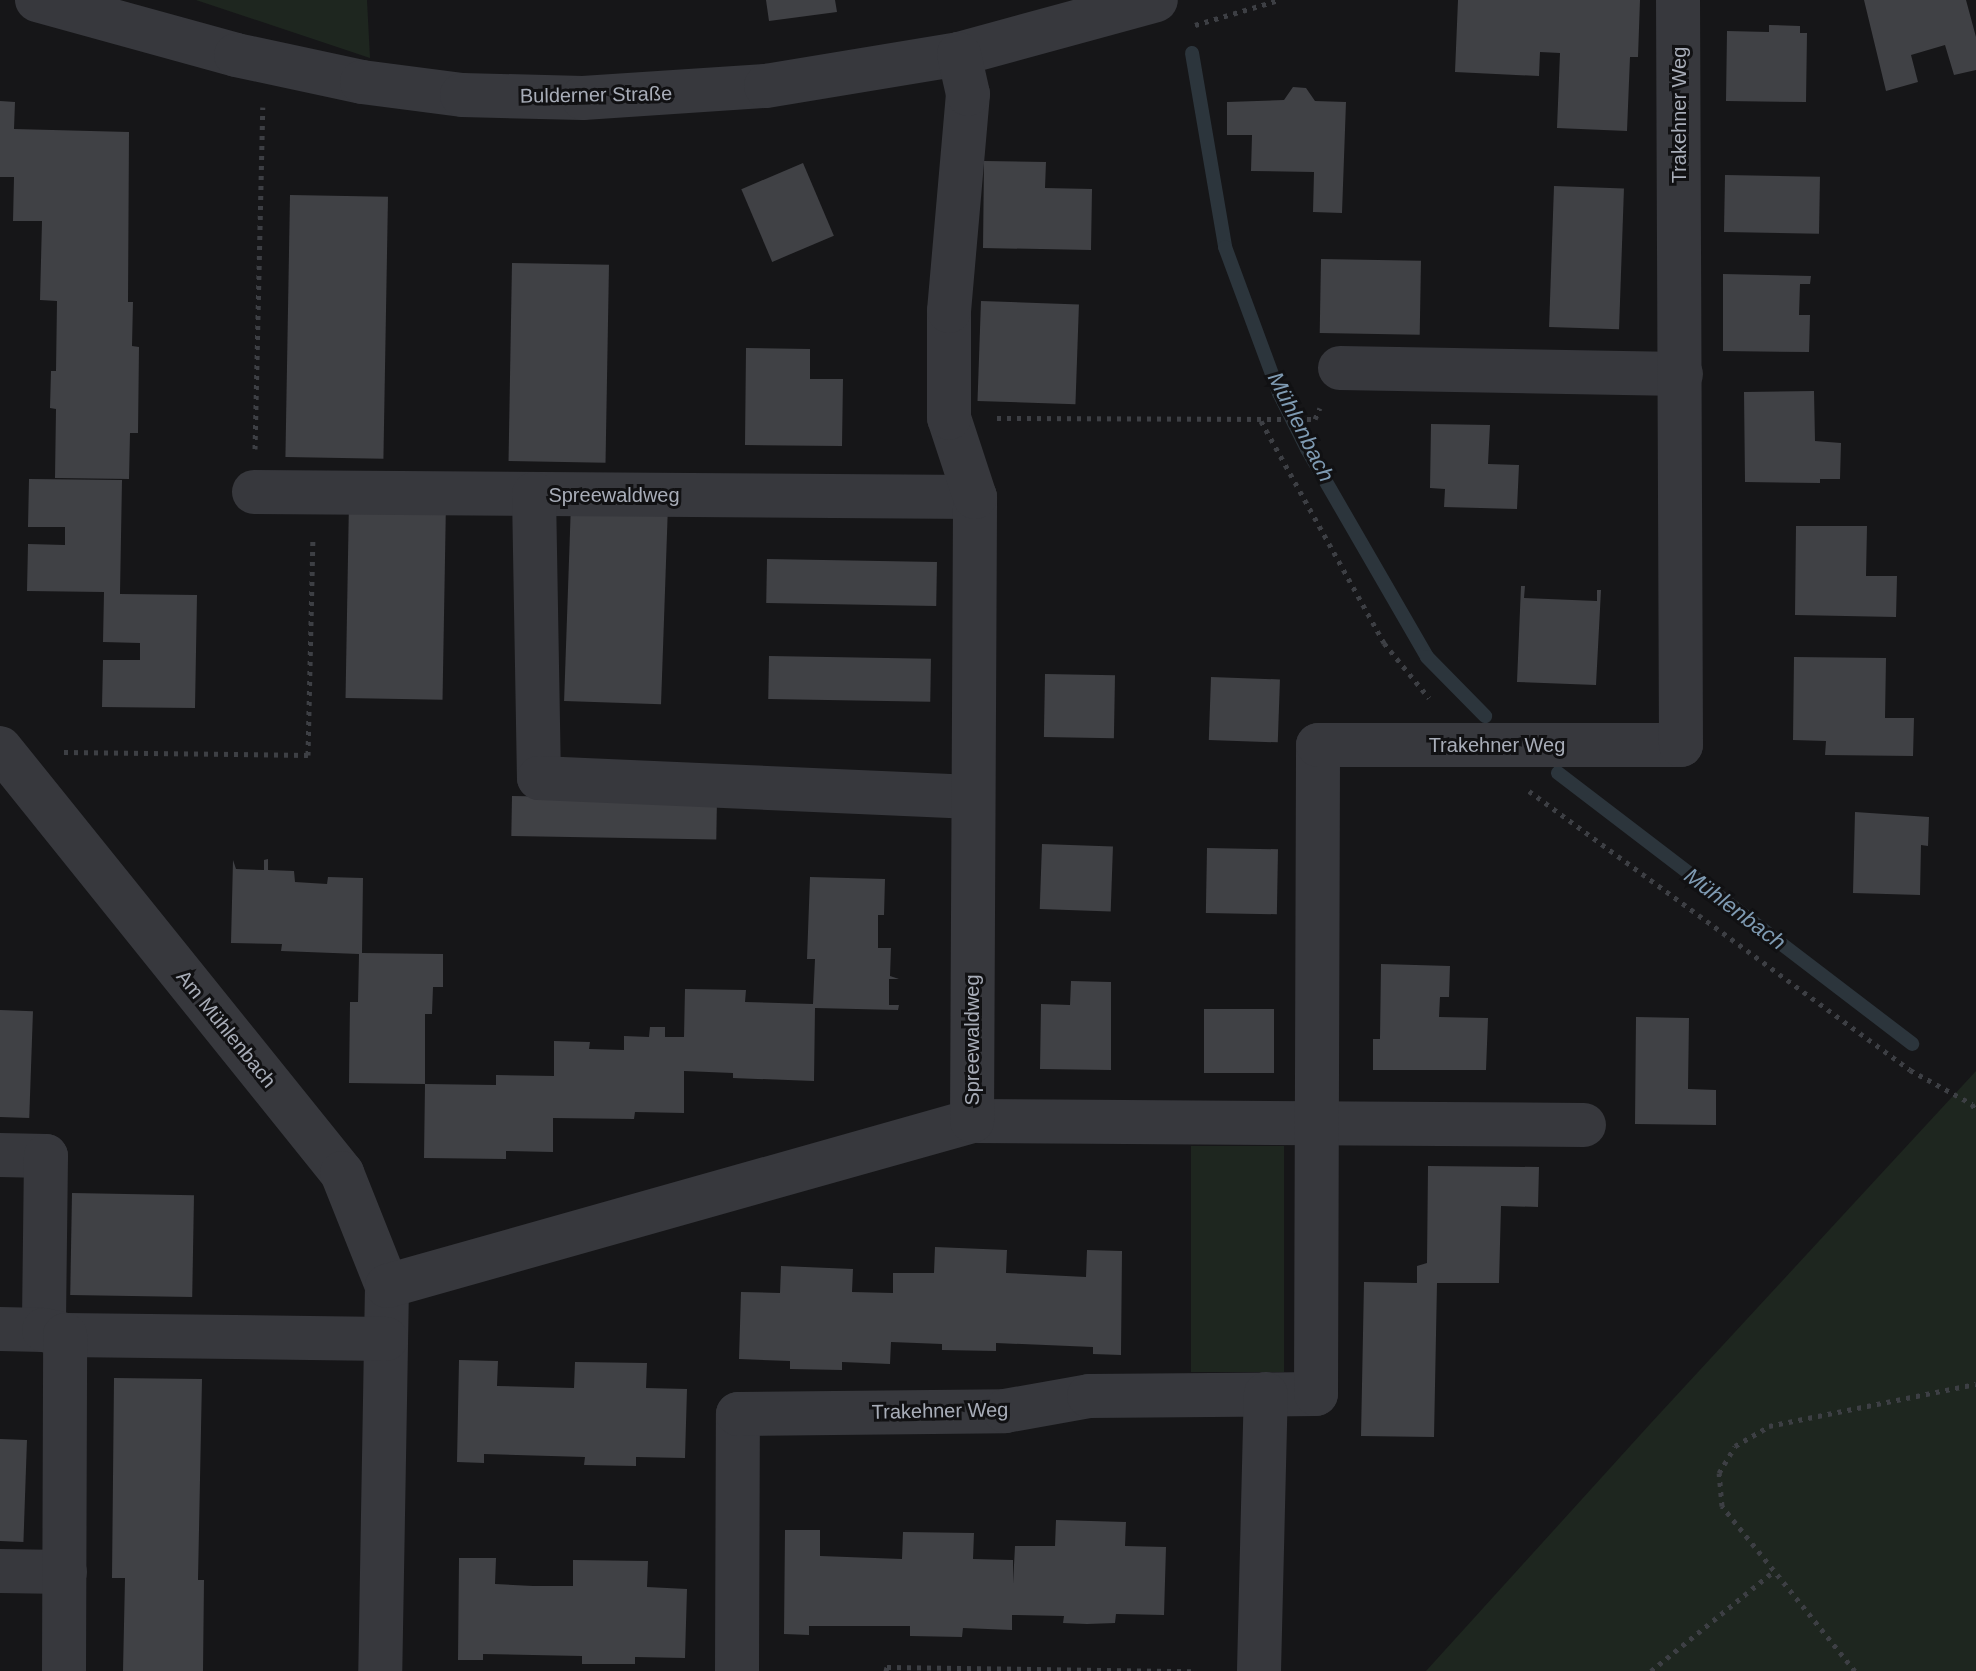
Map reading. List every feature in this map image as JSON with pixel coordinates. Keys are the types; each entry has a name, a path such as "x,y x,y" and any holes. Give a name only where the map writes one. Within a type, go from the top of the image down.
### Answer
{"street":[{"name":"Bulderner Straße","path":"37,0 236,55 362,82 462,95 583,98 766,86 959,54 1156,0"},
{"name":"Trakehner Weg","path":"737,1671 738,1414 1005,1411 1089,1396 1316,1394 1318,745 1681,745 1678,0"},
{"name":"Spreewaldweg","path":"387,1286 972,1121 975,497 949,418 949,311 968,94 959,54"},
{"path":"1340,368 1681,374"},
{"name":"Spreewaldweg","path":"254,492 975,497"},
{"path":"534,494 539,778 973,797"},
{"name":"Am Mühlenbach","path":"2,750 342,1173 387,1286 380,1671"},
{"path":"972,1121 1584,1125"},
{"path":"0,1155 46,1156 65,1572 64,1671"},
{"path":"0,1329 386,1339"},
{"path":"1259,1671 1266,1394"},
{"path":"0,1571 65,1572"}],"path":[{"path":"254,492 263,106"},
{"path":"949,418 1315,419"},
{"path":"1261,421 1384,643 1466,745 1910,1070 1972,1104 1976,1111"},
{"path":"2,750 308,755 314,492"},
{"path":"1855,1671 1722,1506 1719,1473 1735,1446 1769,1426 1976,1384"},
{"path":"1651,1671 1774,1571"},
{"path":"886,1671 887,1667 1191,1671"}],"shaded area":[{"path":"196,0 367,0 370,58"},
{"path":"1976,1071 1976,1671 1426,1671 1651,1423"},
{"path":"1191,1146 1284,1146 1284,1372 1191,1372"}],"building":[{"path":"766,0 835,0 837,12 769,21"},
{"path":"1458,0 1640,0 1638,57 1630,57 1627,131 1557,128 1560,53 1540,52 1539,76 1455,72"},
{"path":"1864,0 1966,0 1976,37 1976,70 1954,75 1945,45 1911,55 1918,82 1886,91"},
{"path":"1769,25 1800,26 1800,33 1807,33 1806,102 1726,101 1727,31 1769,32"},
{"path":"1293,87 1306,88 1315,101 1346,102 1342,213 1313,212 1314,172 1251,171 1252,135 1227,135 1227,102 1284,100"},
{"path":"0,101 15,102 14,129 129,132 128,302 133,302 132,346 139,347 138,433 130,433 129,479 55,478 56,409 50,408 51,371 56,371 57,301 40,300 42,221 13,221 14,177 0,177"},
{"path":"984,161 1046,162 1045,188 1092,189 1091,250 983,248"},
{"path":"803,163 834,236 772,262 741,189"},
{"path":"1725,175 1820,177 1819,234 1724,232"},
{"path":"1554,186 1624,188 1619,329 1549,327"},
{"path":"290,195 388,197 383,459 285,457"},
{"path":"1321,259 1421,261 1420,335 1320,333"},
{"path":"512,263 609,265 606,463 509,461"},
{"path":"1723,274 1811,276 1810,284 1800,284 1799,315 1810,315 1809,352 1723,351"},
{"path":"981,301 1079,304 1075,404 978,401"},
{"path":"746,348 810,349 810,379 843,379 842,446 745,445"},
{"path":"1814,391 1815,441 1841,443 1840,479 1820,479 1820,483 1745,482 1744,392"},
{"path":"1431,424 1490,425 1488,464 1519,465 1517,509 1444,507 1445,489 1430,488"},
{"path":"29,479 122,480 120,594 197,595 195,708 102,707 103,660 140,660 140,643 103,642 104,592 27,591 28,544 65,545 65,527 28,527"},
{"path":"349,500 446,502 443,700 346,698"},
{"path":"571,503 668,506 661,704 564,701"},
{"path":"1796,526 1867,526 1866,576 1897,576 1896,617 1795,615"},
{"path":"767,559 937,562 936,606 766,603"},
{"path":"1521,586 1525,586 1524,598 1597,601 1597,590 1601,590 1596,685 1517,682"},
{"path":"769,656 931,659 930,702 768,699"},
{"path":"1794,657 1886,658 1885,718 1914,718 1913,756 1825,755 1826,741 1793,740"},
{"path":"1045,674 1115,675 1114,738 1044,737"},
{"path":"1211,677 1280,679 1278,742 1209,740"},
{"path":"512,796 717,800 716,840 511,836"},
{"path":"1855,812 1929,817 1928,846 1921,845 1920,895 1853,893"},
{"path":"1042,844 1113,846 1111,911 1040,909"},
{"path":"1207,848 1278,849 1277,914 1206,913"},
{"path":"268,859 268,870 294,871 295,882 327,884 328,877 363,878 362,953 443,954 443,987 433,987 432,1014 425,1014 425,1084 349,1083 350,1002 358,1002 359,954 281,951 282,944 231,943 233,860 236,869 264,870 264,860"},
{"path":"810,877 885,879 884,915 878,915 878,948 891,948 890,976 899,979 889,979 889,1005 899,1005 898,1010 815,1008 814,1081 733,1078 733,1073 684,1071 684,1113 635,1112 634,1119 553,1118 553,1152 506,1151 506,1159 424,1158 425,1084 496,1085 496,1075 554,1076 554,1041 590,1042 589,1049 624,1050 624,1036 649,1037 650,1027 665,1027 665,1037 684,1037 685,989 746,990 745,1002 813,1004 815,959 807,959"},
{"path":"1381,964 1450,966 1449,997 1440,997 1439,1017 1488,1018 1486,1070 1373,1070 1373,1039 1380,1039"},
{"path":"1071,981 1111,982 1111,1070 1040,1069 1041,1004 1070,1005"},
{"path":"1204,1009 1274,1009 1274,1073 1204,1073"},
{"path":"0,1010 33,1011 29,1118 0,1117"},
{"path":"1636,1017 1689,1018 1688,1089 1716,1090 1716,1125 1635,1124"},
{"path":"1428,1166 1539,1167 1538,1207 1501,1206 1499,1283 1437,1283 1434,1437 1361,1436 1364,1282 1417,1283 1417,1266 1427,1263"},
{"path":"72,1193 194,1195 192,1297 70,1295"},
{"path":"935,1247 1007,1250 1006,1273 1086,1277 1087,1250 1122,1251 1121,1355 1093,1354 1093,1347 996,1343 996,1351 942,1350 942,1344 891,1342 890,1364 842,1362 842,1370 790,1369 790,1361 739,1359 741,1292 780,1293 781,1266 853,1269 852,1292 893,1293 893,1273 934,1273"},
{"path":"459,1360 498,1361 497,1386 574,1388 575,1362 647,1363 646,1388 687,1389 685,1458 636,1457 636,1466 584,1465 585,1457 484,1454 484,1463 457,1462"},
{"path":"114,1378 202,1379 198,1580 204,1580 203,1671 123,1671 125,1578 112,1578"},
{"path":"0,1439 27,1440 23,1542 0,1541"},
{"path":"1056,1520 1126,1522 1125,1546 1166,1547 1164,1615 1116,1614 1115,1623 1087,1624 1063,1623 1064,1616 1012,1615 1012,1630 963,1628 962,1637 910,1636 910,1626 809,1626 809,1635 784,1634 785,1530 820,1530 820,1556 902,1559 903,1532 974,1533 973,1559 1013,1560 1013,1584 1015,1546 1055,1546"},
{"path":"459,1558 496,1558 495,1584 533,1586 573,1586 573,1560 648,1561 647,1587 687,1589 685,1658 635,1657 635,1664 582,1664 582,1656 483,1654 483,1660 458,1660"}],"waterway":[{"name":"Mühlenbach","path":"1192,53 1225,247 1279,393 1307,449 1427,657 1485,716"},
{"name":"Mühlenbach","path":"1558,773 1912,1044"}]}
